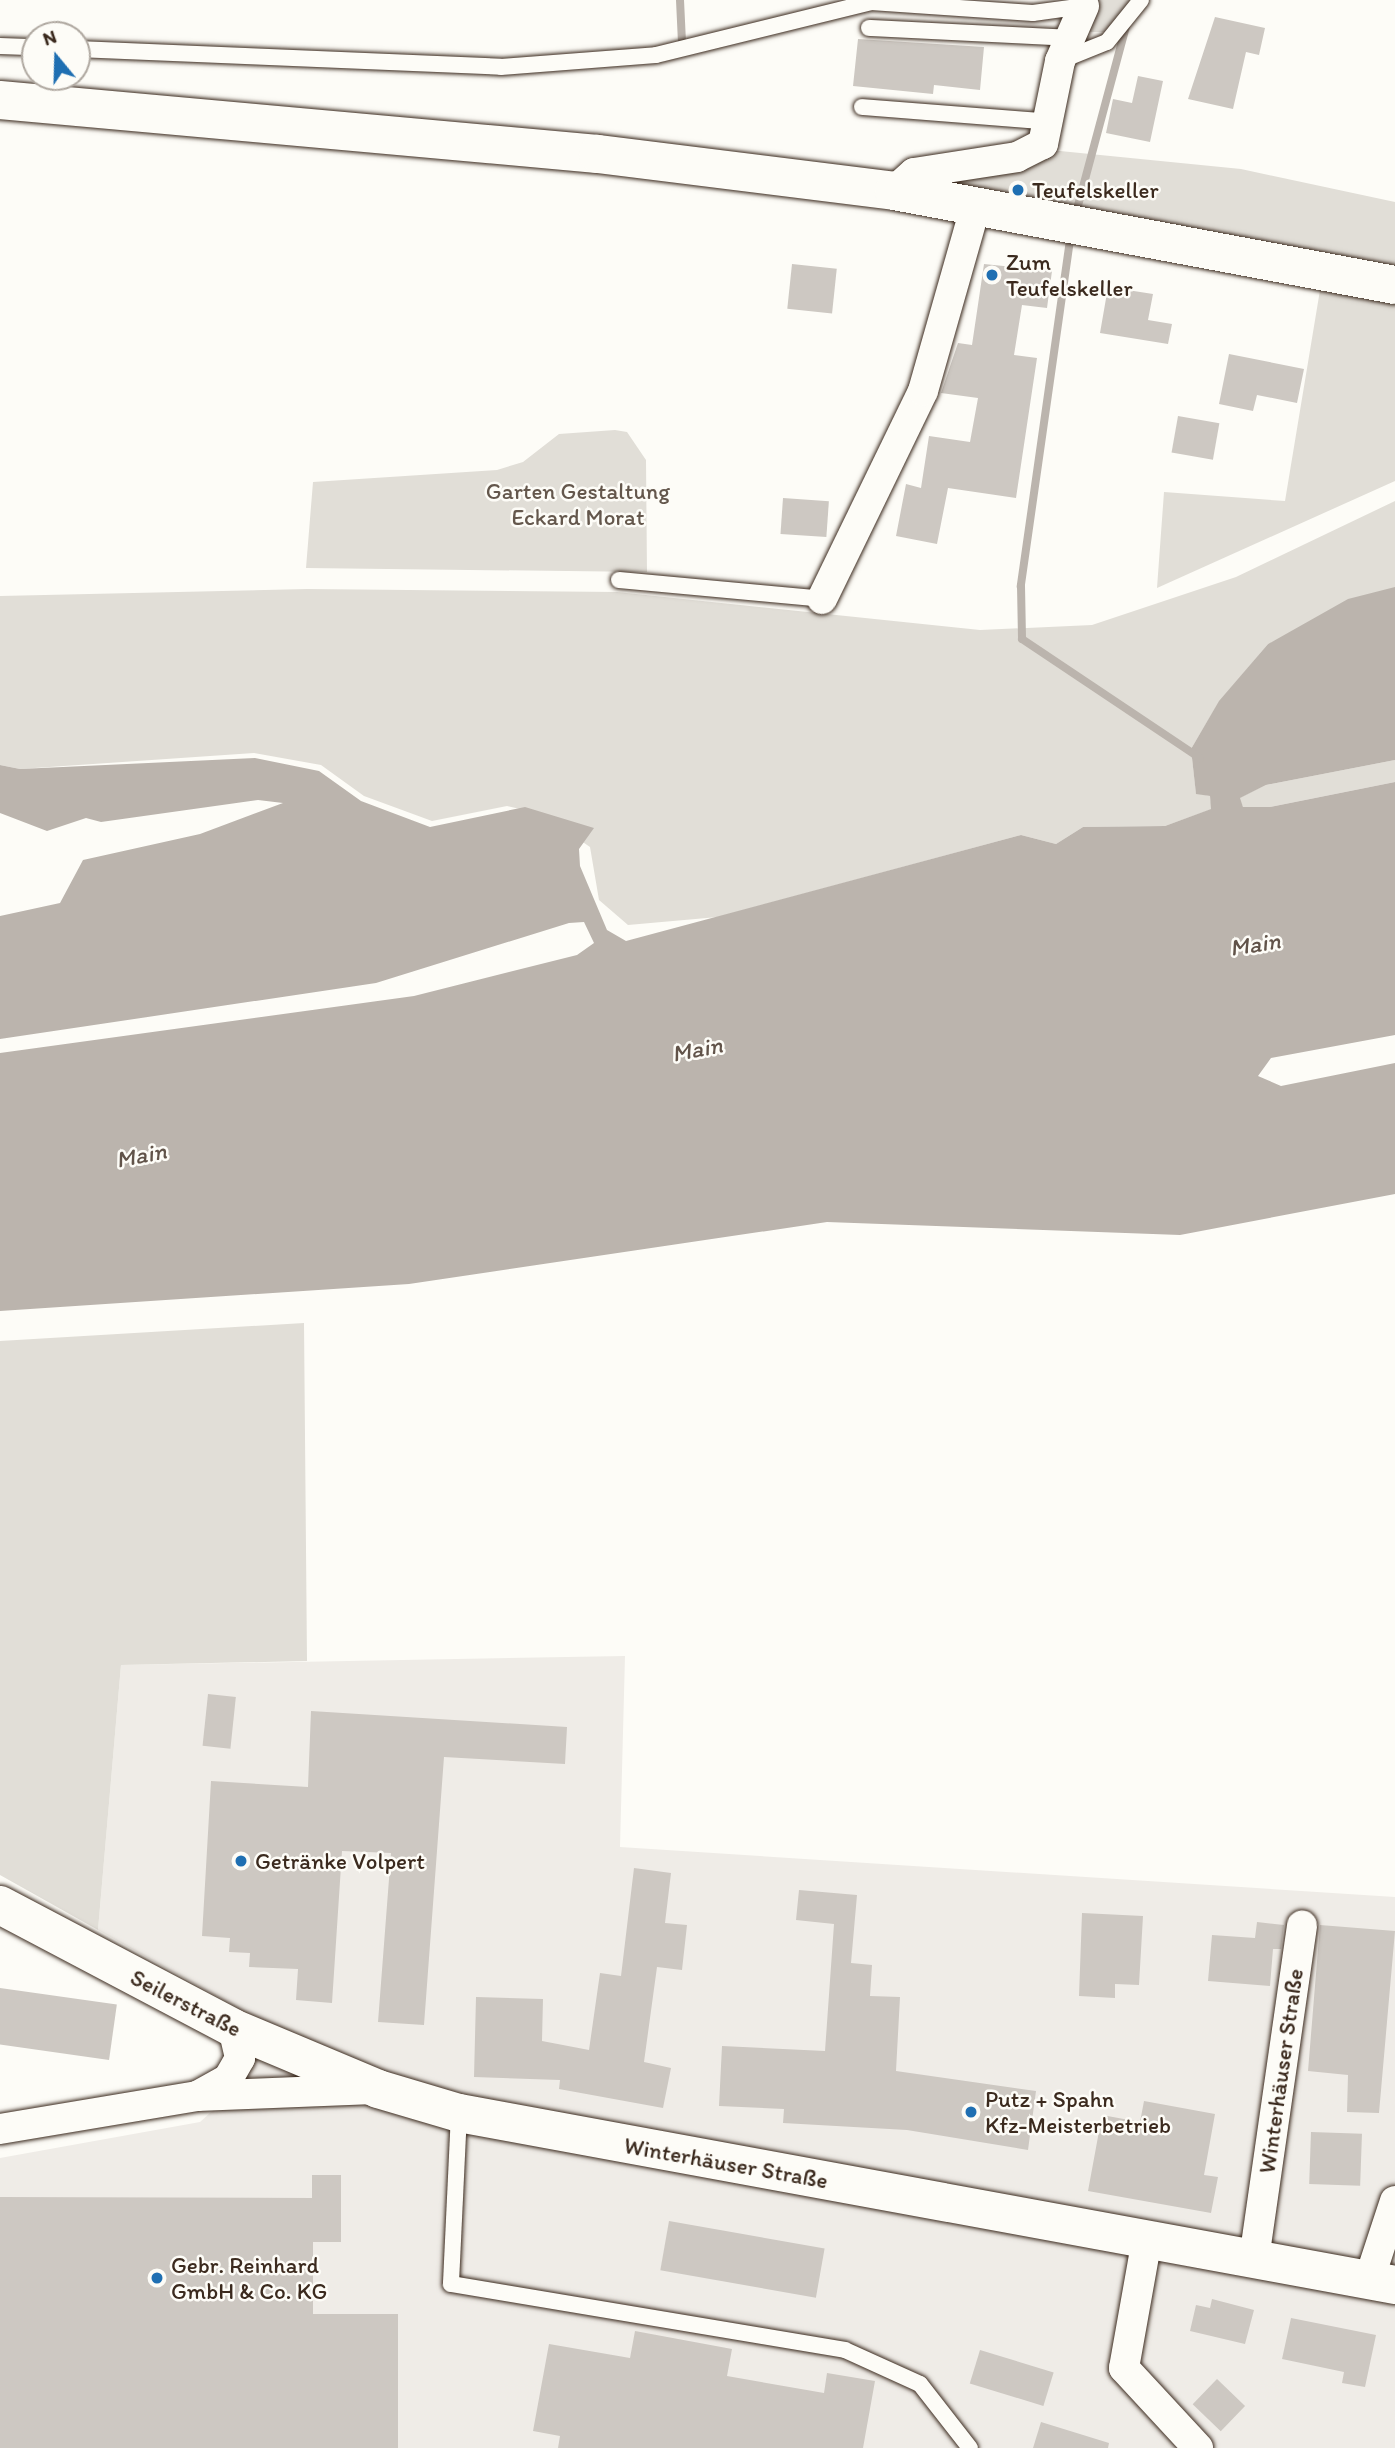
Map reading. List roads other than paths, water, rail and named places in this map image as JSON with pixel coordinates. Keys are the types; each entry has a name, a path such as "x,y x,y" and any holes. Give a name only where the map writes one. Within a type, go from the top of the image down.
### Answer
{"main road":[{"path":"0,100 598,154 894,191 1395,285"},
{"name":"Seilerstraße","path":"0,1905 233,2028 378,2089"},
{"name":"Winterhäuser Straße","path":"378,2089 459,2113 1382,2282"}],"street":[{"path":"894,191 914,173 1036,150 1051,121 1065,50 1084,6"},
{"path":"822,599 923,391 975,208"},
{"name":"Winterhäuser Straße","path":"1254,2259 1302,1926"},
{"name":"Winterhäuser Straße","path":"197,2096 228,2080 240,2058 233,2028"},
{"name":"Winterhäuser Straße","path":"0,2129 197,2096 378,2089"},
{"name":"Winterhäuser Straße","path":"1382,2282 1395,2201"},
{"path":"1147,2239 1124,2368 1198,2448"}],"lane":[{"path":"869,28 1065,50 1107,42 1142,0"},
{"path":"91,50 501,66 656,55 871,2 1034,13 1084,6"},
{"path":"0,46 21,47"},
{"path":"862,107 1051,121"},
{"path":"619,580 822,599"},
{"path":"459,2113 451,2284 845,2350 919,2384 970,2448"}],"water":[{"name":"Main","path":"1395,587 1395,760 1266,785 1240,798 1243,807 1270,807 1395,782 1395,1035 1271,1058 1258,1076 1281,1086 1395,1063 1395,1194 1180,1235 827,1222 409,1284 0,1311 0,1053 414,996 577,955 594,943 584,922 569,923 376,983 0,1039 0,916 60,903 83,860 200,834 283,803 258,800 101,822 86,818 47,831 0,813 0,765 20,769 255,758 319,771 361,801 430,827 525,807 594,828 579,849 580,866 607,930 626,941 1021,835 1056,844 1083,827 1165,826 1211,809 1210,796 1196,794 1191,749 1219,701 1268,644 1348,599"}],"waterway":[{"path":"680,0 682,42"},
{"path":"1076,213 1127,23"},
{"path":"1071,233 1021,586 1022,639 1200,758"}],"place":[{"name":"Teufelskeller","path":"1018,190"},
{"name":"Zum Teufelskeller","path":"992,275"},
{"name":"Getränke Volpert","path":"241,1861"},
{"name":"Putz + Spahn Kfz-Meisterbetrieb","path":"971,2112"},
{"name":"Gebr. Reinhard GmbH & Co. KG","path":"157,2278"}],"park label":[{"name":"Garten Gestaltung Eckard Morat","path":"578,504"}]}
